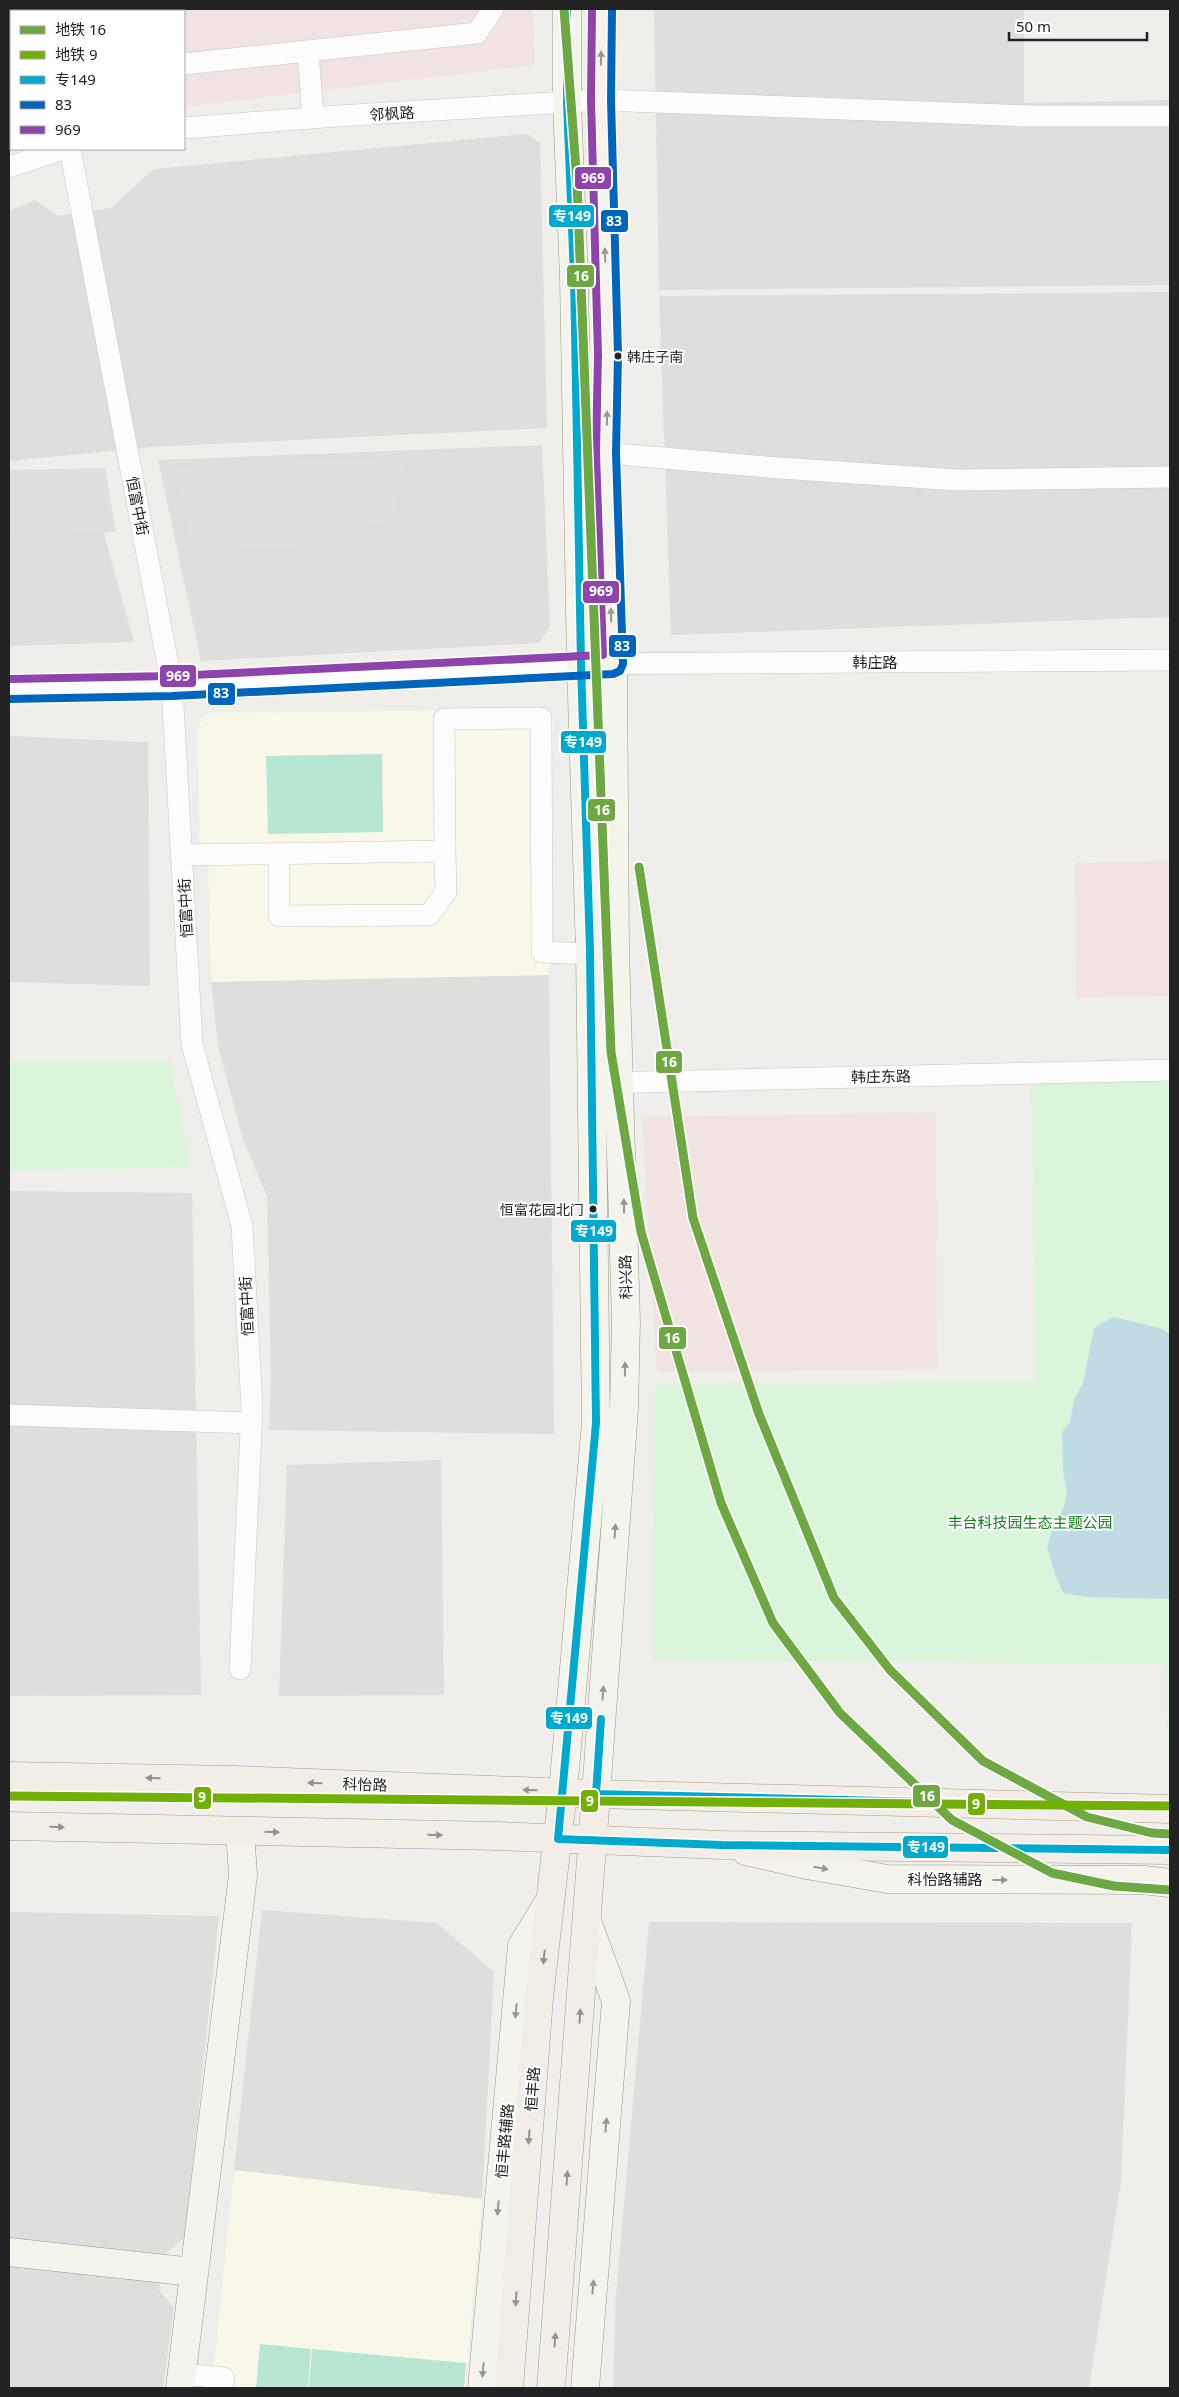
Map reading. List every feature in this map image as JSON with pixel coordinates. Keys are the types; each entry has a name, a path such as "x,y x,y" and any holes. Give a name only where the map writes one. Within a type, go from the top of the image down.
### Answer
{"main road":[{"name":"科兴路","path":"564,1791 596,1423 590,954 581,664 574,278 567,103 567,9"},
{"name":"科兴路","path":"596,1794 624,1408 626,1313 615,951 613,664 606,453 608,355 601,100 602,9"},
{"name":"科怡路","path":"9,1776 244,1780 564,1791 596,1794 1170,1809"},
{"name":"恒丰路","path":"509,2388 539,1998 564,1791"},
{"path":"551,2388 588,1920 596,1794"},
{"path":"9,1826 558,1839 722,1845 1170,1850"},
{"path":"181,2381 242,1875 240,1831"},
{"name":"科怡路辅路","path":"722,1845 807,1865 887,1879 1144,1880 1170,1883"},
{"name":"恒丰路辅路","path":"482,2388 522,1946 550,1900"},
{"path":"585,2388 616,2001 588,1920"},
{"path":"9,2252 193,2272"}],"street":[{"path":"185,64 477,33 492,9"},
{"path":"308,51 313,118"},
{"name":"邻枫路","path":"185,128 601,100 1030,116 1170,116"},
{"path":"9,167 59,150"},
{"name":"恒富中街","path":"70,150 172,686 192,1044 242,1226 251,1423 240,1669"},
{"path":"606,453 766,467 958,480 1170,477"},
{"name":"韩庄路","path":"9,689 172,686 581,664 1170,660"},
{"path":"279,854 279,916 429,915 446,892 444,719 541,718 542,952 590,954"},
{"path":"182,855 445,851"},
{"name":"韩庄东路","path":"592,1084 619,1081 1170,1070"},
{"path":"9,1416 251,1423"},
{"path":"181,2381 224,2378 222,2388"}],"shaded area":[{"path":"9,9 75,9 10,10 9,138"},
{"path":"533,9 535,65 185,107 185,10 31,10"},
{"path":"654,9 1024,9 1024,103 1170,100 1170,285 659,290"},
{"path":"527,134 540,143 547,428 152,447 9,461 9,211 35,200 58,216 111,208 154,169"},
{"path":"659,290 660,296 1170,292 1170,617 671,635"},
{"path":"542,445 550,626 539,643 201,661 158,460"},
{"path":"405,457 392,528 350,519 325,545 194,552 174,467"},
{"path":"105,468 116,532 9,536 9,470"},
{"path":"86,469 134,642 9,646 9,480"},
{"path":"543,709 553,720 549,975 211,982 208,853 200,853 197,728 207,713"},
{"path":"9,736 148,742 150,986 9,982"},
{"path":"1170,861 1170,996 1076,998 1075,863"},
{"path":"549,975 554,1434 269,1430 271,1378 267,1196 243,1140 218,1046 211,982"},
{"path":"936,1112 937,1369 657,1372 642,1117"},
{"path":"9,1191 192,1193 201,1695 9,1696"},
{"path":"441,1460 444,1695 279,1696 287,1465"},
{"path":"262,1910 437,1923 494,1972 482,2199 234,2170"},
{"path":"9,1912 219,1916 185,2237 163,2256 159,2290 174,2308 163,2388 9,2388"},
{"path":"649,1922 1132,1923 1121,2181 1089,2388 613,2388 616,2295"},
{"path":"234,2170 482,2199 465,2388 212,2388"}],"green space":[{"path":"382,754 383,832 268,834 266,756"},
{"path":"9,1062 171,1062 190,1167 9,1171"},
{"name":"丰台科技园生态主题公园","path":"1170,1074 1170,1755 1168,1755 1166,1664 653,1660 655,1384 1036,1381 1031,1075"},
{"path":"260,2344 311,2349 308,2388 256,2388"},
{"path":"312,2349 466,2363 464,2388 309,2388"}],"water":[{"path":"1113,1317 1160,1328 1170,1334 1170,1599 1088,1597 1063,1593 1047,1547 1053,1527 1064,1507 1067,1492 1063,1469 1062,1432 1070,1422 1074,1400 1083,1383 1094,1328"}],"metro line":[{"name":"16","path":"564,9 577,182 611,1052 641,1232 721,1503 773,1623 840,1713 952,1820 1052,1873 1114,1886 1170,1890"},
{"name":"16","path":"639,867 693,1218 759,1414 834,1598 890,1670 983,1761 1087,1817 1152,1833 1170,1834"},
{"name":"9","path":"9,1796 1170,1806"}],"transit line":[{"name":"专149","path":"567,9 567,103 574,278 581,664 590,951 596,1423 558,1839 722,1845 1170,1850"},
{"name":"969","path":"9,679 172,676 603,655 596,453 598,355 591,100 592,9"},
{"name":"83","path":"9,699 172,696 613,674 620,671 623,664 616,453 618,355 611,100 612,9"},
{"name":"专149","path":"601,1719 596,1794 1005,1804"}],"place":[{"name":"韩庄子南","path":"618,356"},
{"name":"恒富花园北门","path":"593,1209"}]}
